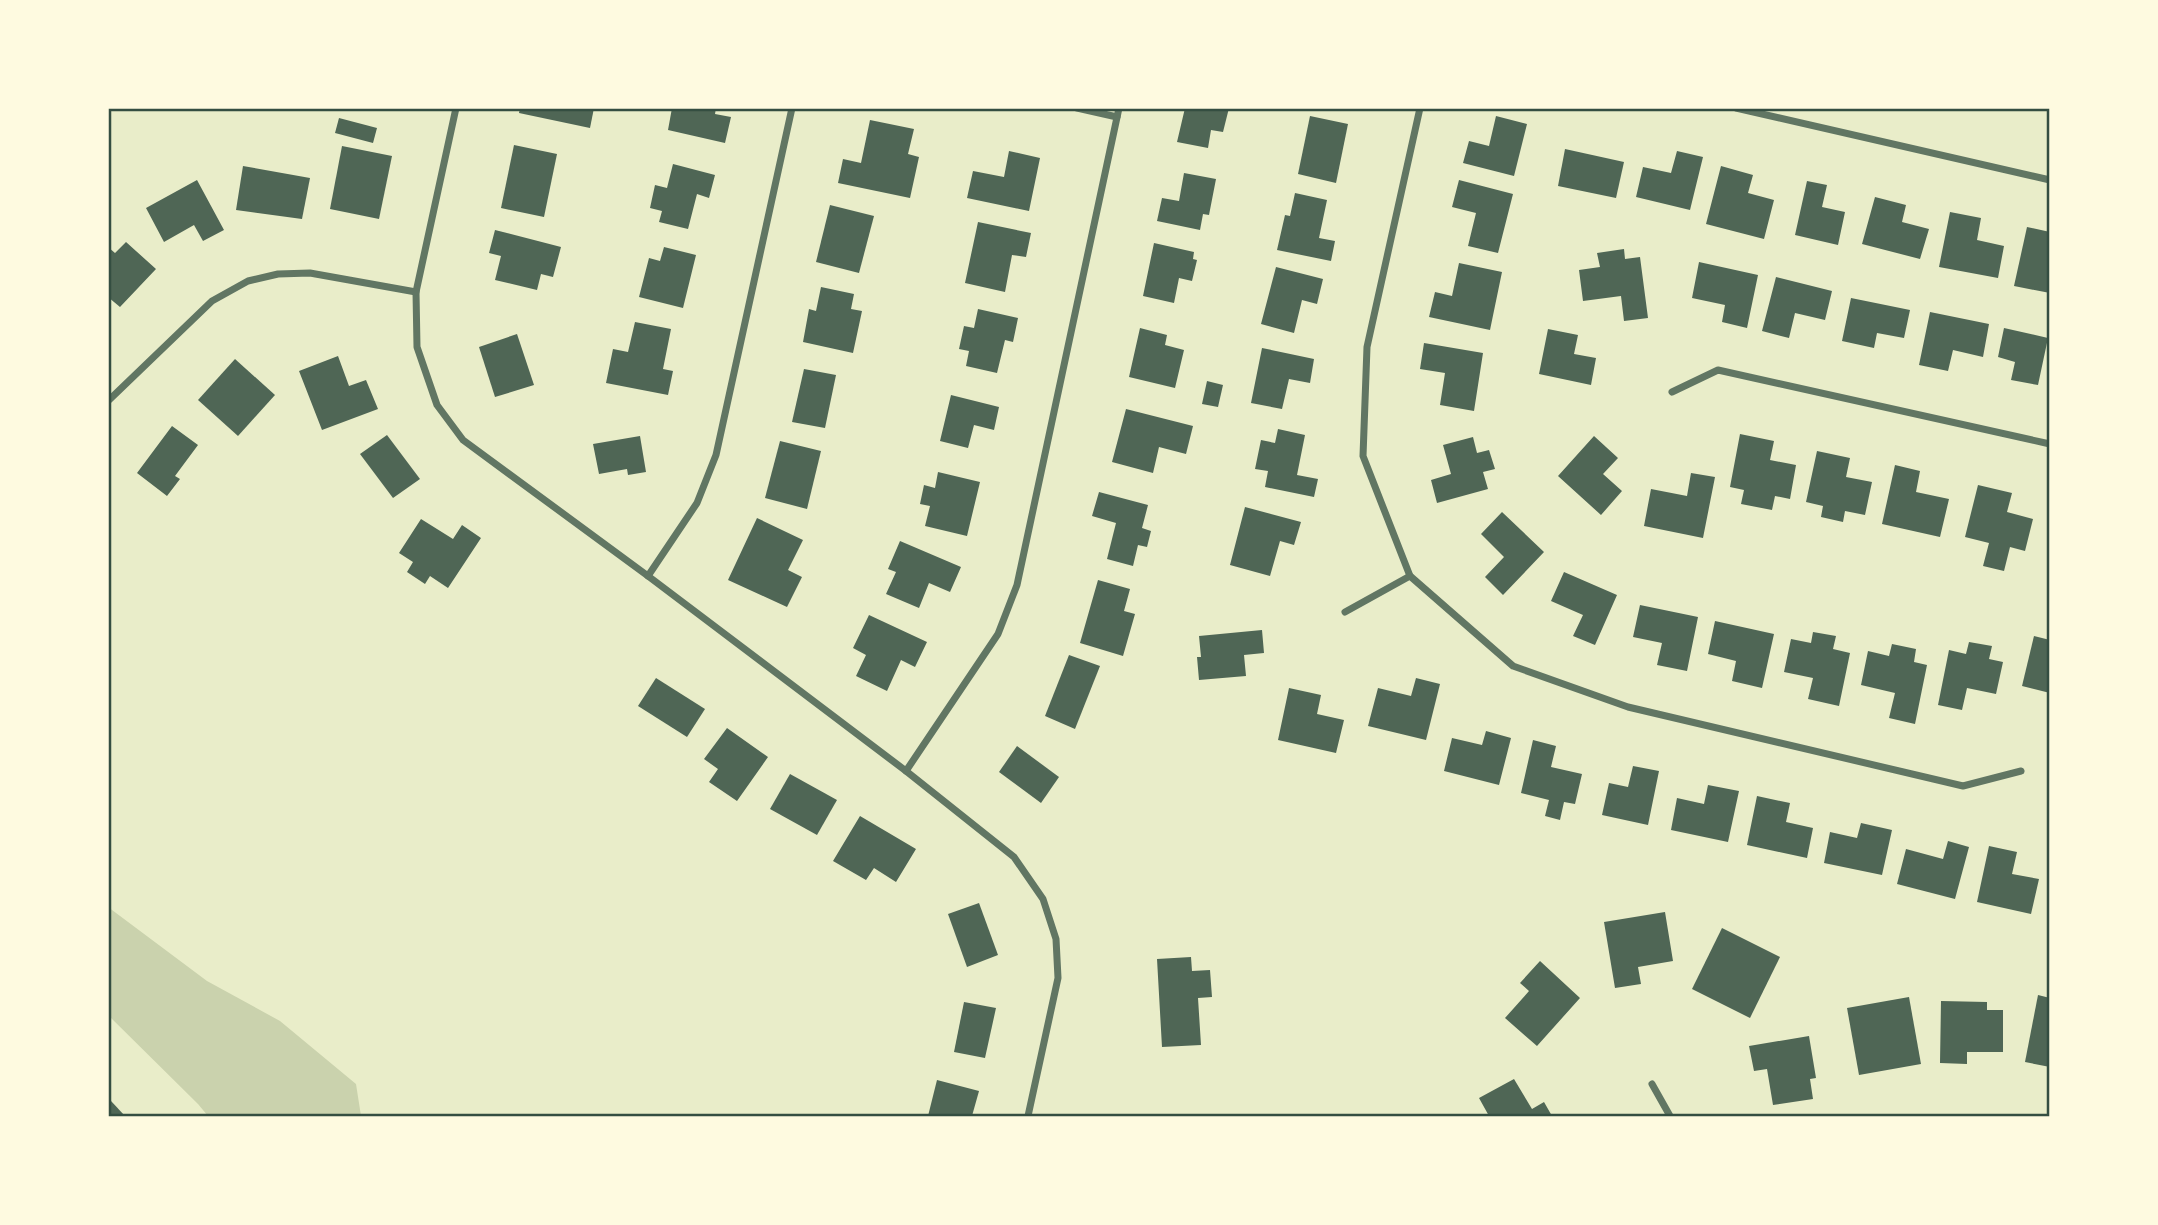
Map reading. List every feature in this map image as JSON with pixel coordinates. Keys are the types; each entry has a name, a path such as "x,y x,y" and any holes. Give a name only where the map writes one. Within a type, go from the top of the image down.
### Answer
{"street":[{"path":"456,108 416,292 417,347 437,405 463,440 906,771 1014,857 1043,900 1056,939 1058,978 1028,1116"},
{"path":"648,576 697,503 716,455 792,108"},
{"path":"1077,108 1117,117"},
{"path":"906,771 998,634 1017,585 1119,108"},
{"path":"1420,108 1367,347 1363,456 1410,576 1513,666 1628,707 1963,786 2021,771"},
{"path":"1736,108 2049,180"},
{"path":"108,401 212,301 248,281 278,274 310,273 416,292"},
{"path":"1672,392 1718,370 2049,444"},
{"path":"1345,612 1410,576"},
{"path":"1652,1084 1670,1116"}],"green space":[{"path":"108,907 207,981 280,1021 356,1084 361,1116 208,1116 109,1016"}],"building":[{"path":"520,108 594,108 590,128 519,113"},
{"path":"672,108 716,108 715,114 731,117 725,143 668,130"},
{"path":"1185,108 1229,108 1223,132 1211,130 1208,148 1177,142"},
{"path":"1310,116 1348,124 1336,183 1298,174"},
{"path":"1496,116 1527,124 1514,176 1463,163 1469,141 1489,146"},
{"path":"339,118 377,128 373,143 335,133"},
{"path":"870,120 914,129 908,154 919,157 910,198 838,183 843,159 861,163"},
{"path":"514,145 557,154 544,217 501,208"},
{"path":"342,146 392,156 379,219 330,209"},
{"path":"1565,149 1624,162 1616,198 1558,186"},
{"path":"1009,151 1040,158 1029,211 967,198 973,171 1004,177"},
{"path":"1677,151 1703,157 1690,210 1636,197 1643,167 1671,173"},
{"path":"673,164 715,175 709,198 697,194 688,229 659,222 662,211 650,208 655,185 667,188"},
{"path":"243,166 310,178 302,219 236,210"},
{"path":"1721,166 1753,175 1748,193 1774,200 1764,239 1706,224"},
{"path":"1184,173 1216,179 1209,215 1203,214 1200,230 1157,221 1162,198 1179,201"},
{"path":"197,180 224,230 203,241 194,225 164,242 146,208"},
{"path":"1459,180 1513,194 1498,253 1468,246 1476,213 1452,207"},
{"path":"1807,181 1827,185 1822,207 1845,212 1838,245 1795,235"},
{"path":"1295,193 1327,200 1319,238 1335,241 1331,261 1277,250 1285,215 1290,216"},
{"path":"1875,197 1906,205 1902,222 1929,229 1920,259 1862,244"},
{"path":"830,205 874,216 859,273 816,262"},
{"path":"1950,212 1981,218 1977,240 2004,246 1998,278 1939,267"},
{"path":"978,222 1031,233 1026,257 1012,255 1005,292 965,283"},
{"path":"2027,227 2050,232 2050,293 2014,286"},
{"path":"495,230 561,247 553,277 541,274 537,290 495,280 501,256 489,253"},
{"path":"126,242 156,269 120,307 108,297 108,247 115,253"},
{"path":"1154,243 1194,252 1193,259 1197,260 1192,281 1179,278 1174,303 1143,296"},
{"path":"664,247 696,255 683,308 639,297 649,258 660,261"},
{"path":"1624,249 1625,259 1640,257 1648,318 1624,321 1621,296 1583,301 1579,270 1600,267 1597,253"},
{"path":"1699,262 1758,275 1747,328 1722,322 1725,305 1692,298"},
{"path":"1459,263 1502,272 1490,330 1429,317 1435,292 1452,296"},
{"path":"1276,267 1323,279 1317,304 1302,300 1294,333 1261,324"},
{"path":"1776,277 1832,291 1825,320 1795,313 1789,338 1762,331"},
{"path":"821,287 854,294 851,309 862,311 853,353 803,342 809,309 816,311"},
{"path":"1851,298 1910,310 1904,338 1877,333 1874,348 1842,341"},
{"path":"978,309 1018,318 1013,342 1005,340 997,373 966,366 969,351 959,349 964,326 974,328"},
{"path":"1930,312 1989,324 1983,357 1953,350 1948,371 1919,365"},
{"path":"635,322 671,329 663,369 673,371 668,395 606,383 613,349 628,352"},
{"path":"1140,328 1167,335 1165,345 1184,350 1175,388 1129,377"},
{"path":"2004,328 2048,338 2038,385 2011,380 2015,362 1998,357"},
{"path":"1548,329 1578,335 1574,354 1596,358 1591,385 1539,374"},
{"path":"517,334 534,385 495,397 479,347"},
{"path":"1424,343 1483,353 1474,411 1440,405 1445,373 1420,369"},
{"path":"1262,348 1314,359 1310,383 1289,379 1282,409 1251,403"},
{"path":"338,356 349,386 366,380 378,409 322,430 299,371"},
{"path":"235,359 275,395 238,436 198,400"},
{"path":"804,369 836,375 825,428 792,422"},
{"path":"1207,381 1223,385 1218,407 1202,404"},
{"path":"951,395 999,407 994,430 974,425 968,448 940,441"},
{"path":"1126,409 1193,426 1186,454 1159,447 1153,473 1112,462"},
{"path":"172,426 198,445 175,476 180,479 167,496 137,473"},
{"path":"1278,429 1305,435 1297,475 1318,479 1314,497 1265,487 1268,471 1255,469 1261,440 1275,443"},
{"path":"1740,434 1774,441 1770,460 1796,465 1790,499 1775,496 1772,510 1741,504 1744,490 1730,487"},
{"path":"387,435 420,479 393,498 360,454"},
{"path":"640,436 646,472 628,475 627,469 599,474 593,444"},
{"path":"1594,436 1618,458 1603,474 1622,491 1601,515 1558,476"},
{"path":"1473,437 1477,453 1489,450 1495,469 1483,472 1488,489 1437,503 1431,480 1451,474 1443,445"},
{"path":"780,441 821,451 807,509 765,498"},
{"path":"1817,451 1850,458 1846,477 1872,482 1865,515 1845,511 1843,522 1821,517 1823,506 1806,502"},
{"path":"1895,465 1920,471 1916,492 1949,499 1940,537 1882,524"},
{"path":"938,472 980,482 967,536 925,526 930,506 920,504 924,485 935,488"},
{"path":"1691,473 1715,477 1703,538 1644,526 1651,489 1687,496"},
{"path":"1978,485 2012,493 2007,512 2033,519 2025,551 2010,547 2004,571 1983,566 1989,543 1965,537"},
{"path":"1099,492 1148,505 1142,528 1151,531 1147,547 1138,545 1133,566 1107,559 1116,523 1092,516"},
{"path":"1245,507 1301,522 1294,545 1280,541 1270,576 1230,565"},
{"path":"1502,512 1544,552 1503,595 1485,577 1504,557 1481,534"},
{"path":"757,518 803,540 788,570 802,577 787,607 728,580"},
{"path":"421,519 453,539 462,525 481,538 448,588 430,576 425,584 407,572 413,562 399,553"},
{"path":"900,541 961,567 950,592 929,583 919,608 886,594 896,572 888,569"},
{"path":"1564,572 1617,595 1595,645 1573,636 1583,615 1551,601"},
{"path":"1098,580 1130,589 1124,611 1135,614 1123,656 1080,643"},
{"path":"1640,605 1698,617 1687,671 1657,665 1662,643 1633,637"},
{"path":"869,615 927,642 915,667 901,660 887,691 856,676 866,655 853,648"},
{"path":"1715,621 1774,634 1762,688 1732,681 1736,661 1708,654"},
{"path":"1262,630 1264,653 1244,655 1246,676 1199,680 1199,636"},
{"path":"1813,632 1836,636 1833,649 1850,653 1839,706 1808,699 1813,678 1784,672 1791,639 1811,643"},
{"path":"2034,636 2050,640 2050,693 2022,686"},
{"path":"1969,642 1992,646 1989,659 2003,662 1996,694 1967,688 1962,710 1938,705 1949,650 1966,654"},
{"path":"1892,644 1916,649 1914,662 1927,665 1915,724 1889,718 1895,693 1861,685 1868,651 1889,656"},
{"path":"1069,655 1100,666 1075,729 1045,716"},
{"path":"656,678 705,709 687,737 638,706"},
{"path":"1416,678 1440,684 1426,740 1368,726 1378,688 1411,696"},
{"path":"1289,688 1321,695 1317,714 1344,720 1336,753 1278,740"},
{"path":"727,728 768,757 737,801 709,782 718,769 704,759"},
{"path":"1486,731 1511,738 1499,785 1444,771 1452,738 1482,745"},
{"path":"1533,740 1556,746 1551,767 1582,774 1575,804 1564,802 1560,820 1545,816 1549,800 1521,793"},
{"path":"1017,746 1059,777 1041,803 999,772"},
{"path":"1633,766 1659,771 1648,825 1602,815 1609,783 1628,787"},
{"path":"790,774 837,800 817,835 770,809"},
{"path":"1708,785 1739,791 1728,842 1671,830 1677,798 1704,804"},
{"path":"1757,796 1790,803 1786,822 1813,828 1807,858 1747,845"},
{"path":"860,816 916,849 896,882 874,868 866,880 833,861"},
{"path":"1861,823 1892,830 1882,875 1824,863 1830,832 1857,838"},
{"path":"1948,841 1969,847 1955,899 1897,884 1906,849 1943,859"},
{"path":"1989,846 2017,852 2012,874 2039,879 2031,914 1977,902"},
{"path":"979,903 998,955 967,967 948,914"},
{"path":"1665,912 1673,961 1638,967 1641,984 1615,988 1604,922"},
{"path":"1722,928 1780,957 1750,1018 1692,989"},
{"path":"1191,957 1192,971 1210,970 1212,997 1198,998 1201,1045 1162,1047 1157,959"},
{"path":"1540,961 1580,998 1537,1046 1505,1018 1529,991 1520,983"},
{"path":"2038,995 2050,998 2050,1067 2025,1062"},
{"path":"1909,997 1921,1064 1859,1075 1847,1008"},
{"path":"1941,1001 1987,1002 1987,1010 2003,1010 2003,1052 1967,1052 1967,1064 1940,1063"},
{"path":"964,1002 996,1008 985,1058 954,1052"},
{"path":"1809,1036 1816,1078 1810,1079 1813,1099 1773,1105 1767,1069 1754,1071 1749,1046"},
{"path":"1514,1079 1532,1109 1544,1102 1552,1116 1489,1116 1479,1098"},
{"path":"937,1080 979,1091 972,1116 928,1116"},
{"path":"111,1101 125,1116 108,1116 108,1103"}]}
